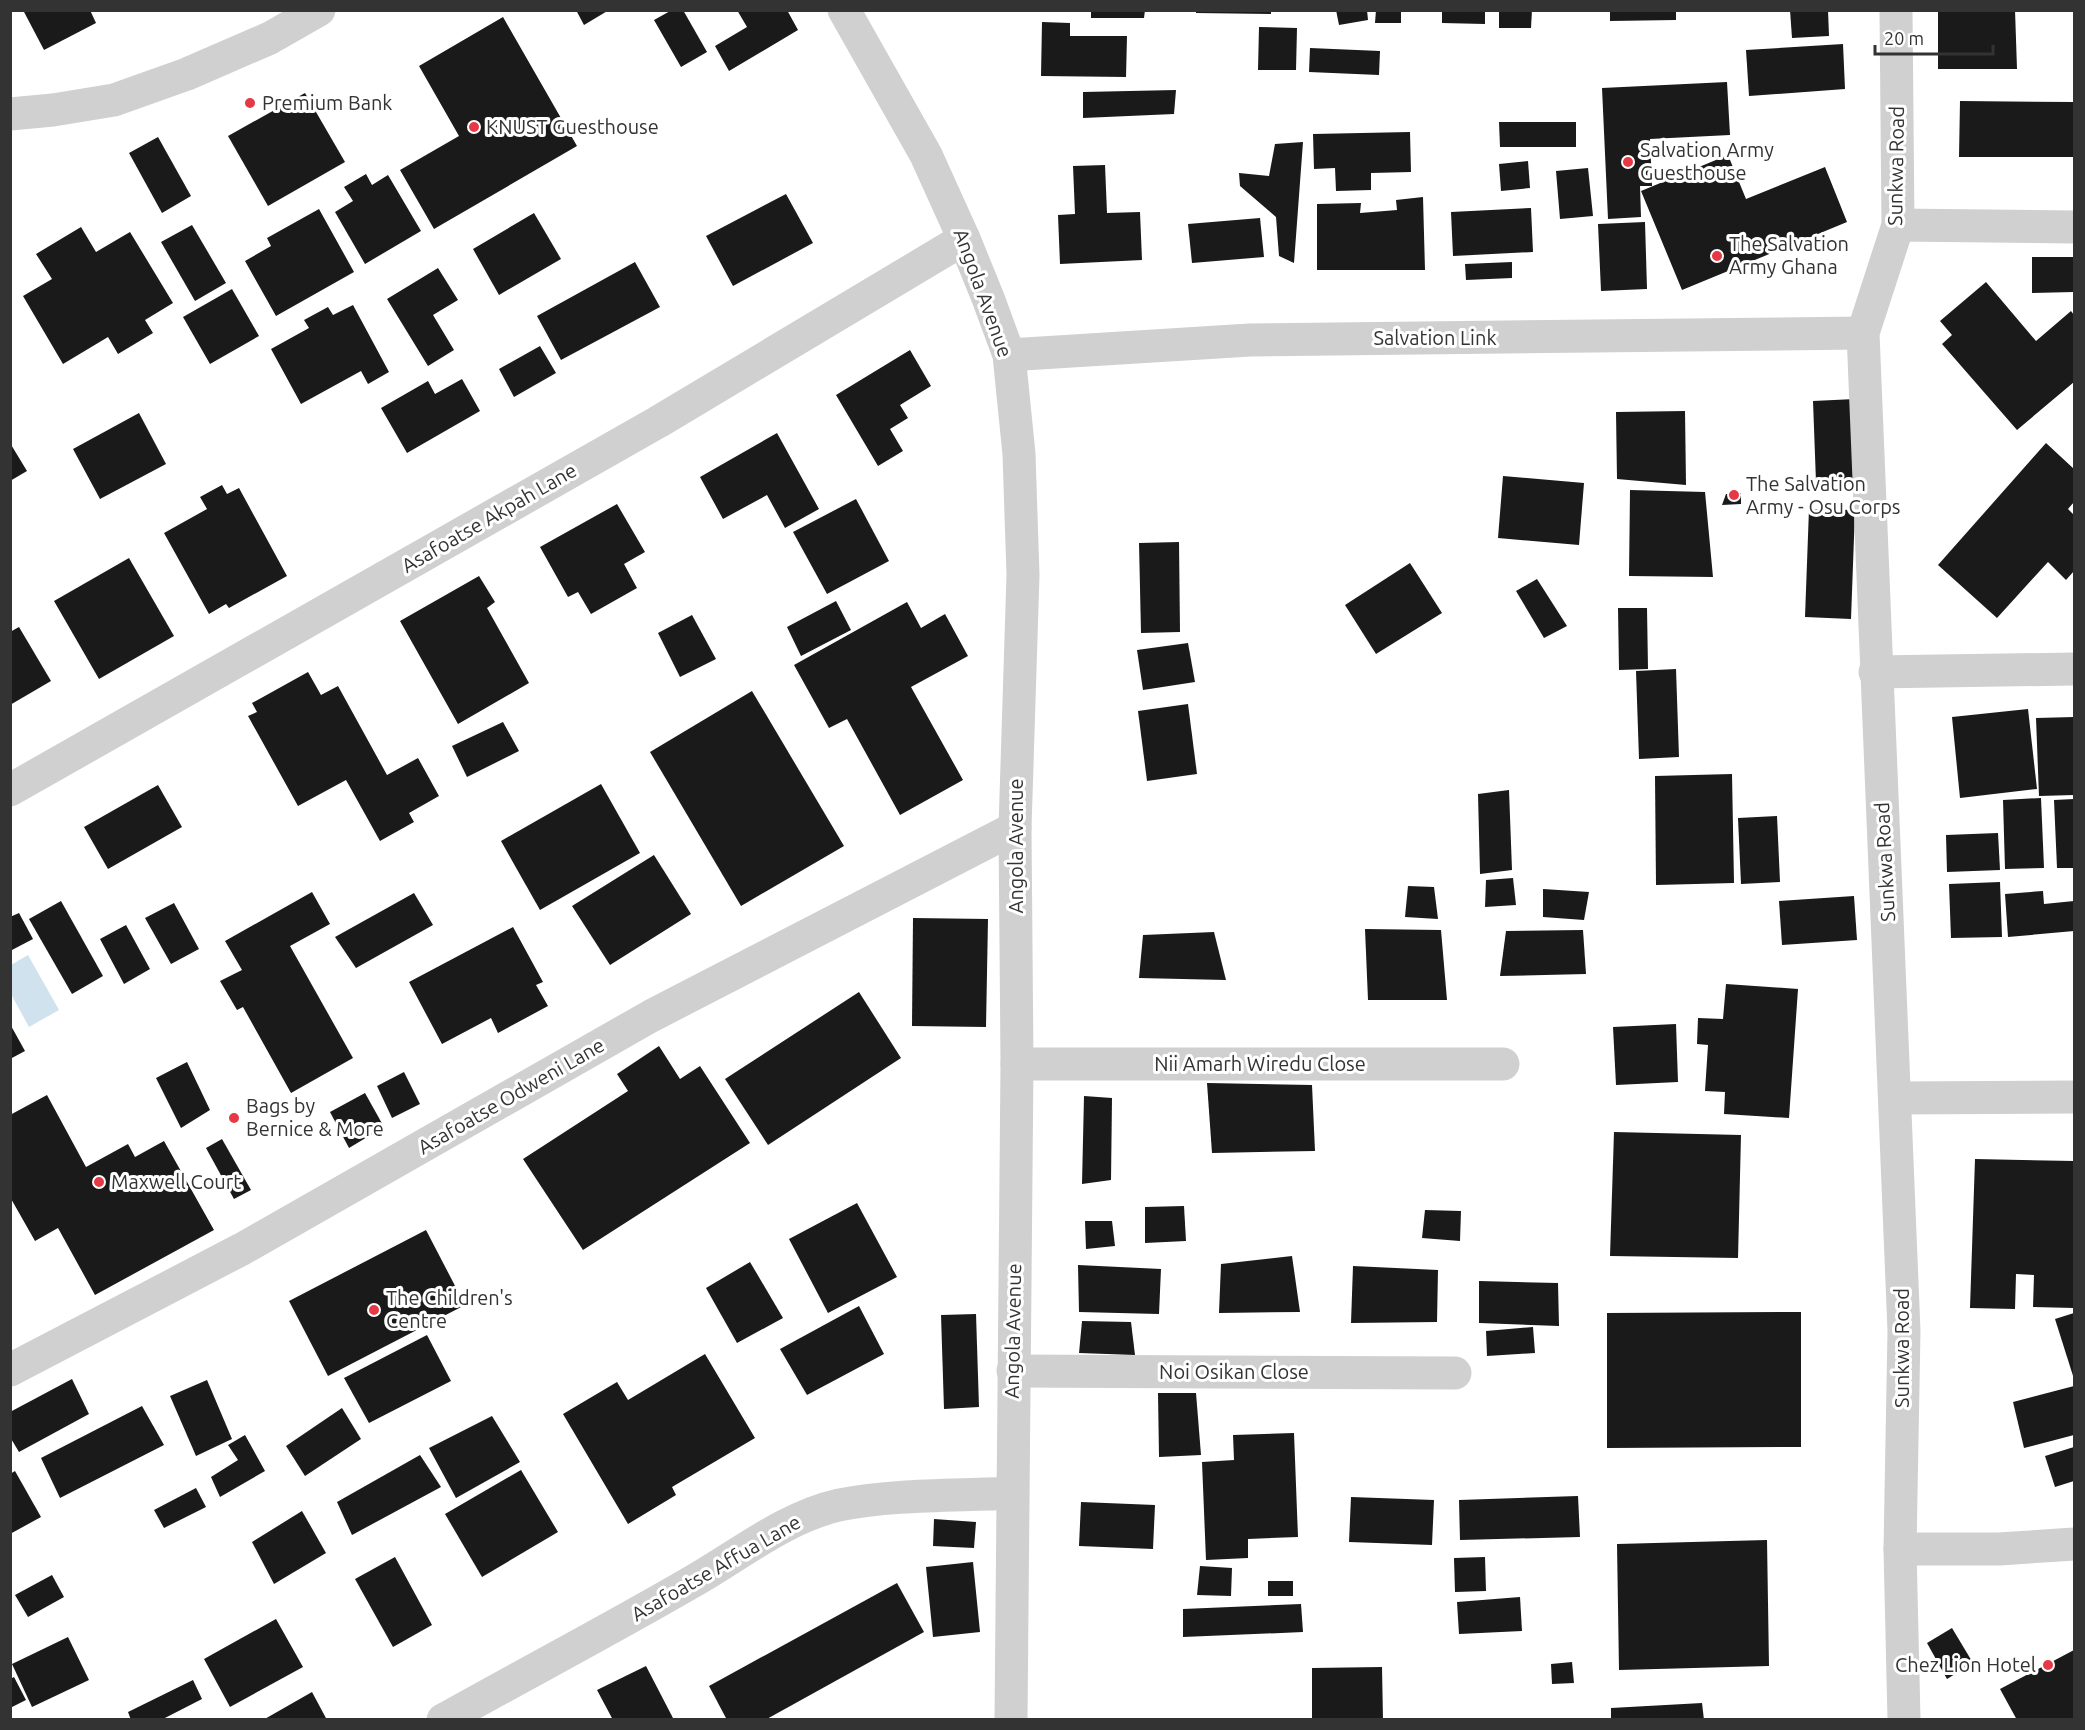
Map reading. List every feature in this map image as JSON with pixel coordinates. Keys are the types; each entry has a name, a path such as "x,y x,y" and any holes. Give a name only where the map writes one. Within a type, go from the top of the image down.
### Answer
{"street":[{"path":"10,114 114,100 188,74 270,38 319,10"},
{"name":"Angola Avenue","path":"844,10 926,155 964,239 1009,355 1018,454 1023,575 1015,828 1017,1064 1011,1719"},
{"name":"Sunkwa Road","path":"1896,10 1898,225 1863,333 1875,672 1896,1098 1904,1331 1900,1549 1904,1719"},
{"path":"1898,225 2074,227"},
{"name":"Asafoatse Akpah Lane","path":"10,790 658,422 964,239"},
{"name":"Salvation Link","path":"1009,355 1250,340 1863,333"},
{"path":"1875,672 2074,669"},
{"name":"Asafoatse Odweni Lane","path":"10,1370 242,1249 651,1016 1015,828"},
{"name":"Nii Amarh Wiredu Close","path":"1017,1064 1503,1064"},
{"path":"1896,1098 2074,1097"},
{"name":"Noi Osikan Close","path":"1013,1371 1455,1373"},
{"name":"Asafoatse Affua Lane","path":"443,1719 807,1515 838,1506 878,1500 1012,1493"},
{"path":"1900,1549 1999,1549 2074,1544"}],"water":[{"path":"28,955 59,1010 29,1027 11,994 11,965"}],"building":[{"path":"23,10 90,10 96,23 44,50"},
{"path":"576,10 609,10 584,25"},
{"path":"672,10 683,10 707,52 681,67 654,20"},
{"path":"737,10 787,10 798,30 729,71 715,46 747,27"},
{"path":"1091,10 1145,10 1144,18 1091,18"},
{"path":"1196,10 1271,10 1271,14 1196,13"},
{"path":"1336,10 1367,10 1368,20 1339,25"},
{"path":"1376,10 1401,10 1401,23 1375,23"},
{"path":"1442,10 1485,10 1485,24 1442,23"},
{"path":"1499,10 1532,10 1531,28 1499,28"},
{"path":"1610,10 1676,10 1676,20 1610,21"},
{"path":"1790,10 1828,10 1829,36 1792,38"},
{"path":"1938,10 2015,10 2017,69 1938,69"},
{"path":"503,17 577,146 434,229 400,170 459,136 419,66"},
{"path":"1042,22 1070,23 1070,36 1127,36 1126,77 1041,76"},
{"path":"1259,27 1297,28 1296,70 1258,70"},
{"path":"1843,44 1845,89 1749,96 1746,50"},
{"path":"1310,48 1380,51 1379,75 1309,72"},
{"name":"Salvation Army Guesthouse","path":"1727,82 1730,135 1650,139 1652,186 1640,186 1641,217 1608,219 1602,88"},
{"path":"1176,90 1174,114 1083,118 1083,92"},
{"path":"305,93 345,162 268,206 228,136"},
{"path":"1960,101 2074,102 2074,157 1959,157"},
{"path":"1499,122 1576,122 1576,147 1500,147"},
{"path":"1410,132 1411,172 1371,173 1371,190 1336,191 1335,168 1314,169 1313,134"},
{"path":"158,137 191,196 162,213 129,153"},
{"path":"1303,142 1294,263 1279,256 1276,217 1240,186 1239,173 1269,176 1275,144"},
{"name":"The Salvation Army Ghana","path":"1728,155 1746,199 1825,167 1847,222 1682,290 1641,191"},
{"path":"1528,161 1530,188 1501,191 1499,164"},
{"path":"1105,165 1107,213 1140,212 1142,260 1060,264 1058,215 1075,214 1073,166"},
{"path":"1588,168 1593,216 1560,219 1556,171"},
{"path":"366,174 372,185 388,175 421,231 365,264 335,212 353,201 344,187"},
{"path":"786,194 813,243 733,286 706,236"},
{"path":"1423,197 1425,270 1317,270 1317,204 1361,203 1360,213 1397,210 1396,200"},
{"path":"1531,208 1533,252 1453,256 1451,212"},
{"path":"319,209 354,272 276,316 245,261 271,246 267,238"},
{"path":"534,213 561,259 499,295 473,249"},
{"path":"1260,218 1264,257 1192,263 1188,224"},
{"path":"1645,222 1647,289 1601,291 1598,224"},
{"path":"192,225 226,283 195,301 161,242"},
{"path":"81,227 96,252 130,232 173,303 145,320 153,333 118,354 108,337 63,364 23,296 52,279 36,254"},
{"path":"2032,257 2074,257 2074,292 2032,293"},
{"path":"635,262 660,307 561,360 537,316"},
{"path":"1512,262 1512,278 1466,280 1465,264"},
{"path":"438,268 458,300 433,315 454,350 428,366 387,299"},
{"path":"1986,282 2036,341 2071,311 2074,315 2074,382 2017,430 1942,344 1952,335 1940,321"},
{"path":"232,289 259,336 210,364 183,317"},
{"path":"353,305 389,372 368,384 361,371 301,404 271,349 309,328 304,320 328,307 333,315"},
{"path":"540,346 556,373 514,397 499,369"},
{"path":"910,350 931,386 900,405 908,418 890,429 903,451 878,466 836,395"},
{"path":"462,379 480,411 407,453 381,408 428,381 435,394"},
{"path":"1855,399 1858,480 1816,482 1813,401"},
{"path":"1685,411 1686,485 1617,479 1616,412"},
{"path":"139,413 166,464 100,499 73,449"},
{"path":"777,433 819,509 785,528 767,495 723,519 700,477"},
{"path":"10,443 27,471 10,481"},
{"path":"2046,443 2074,469 2074,502 2068,509 2074,515 2074,571 2066,580 2048,562 1997,618 1938,565"},
{"path":"1503,476 1584,483 1579,545 1498,538"},
{"path":"222,485 227,494 239,488 287,576 229,608 226,604 209,614 164,533 207,509 200,497"},
{"path":"1630,490 1705,492 1713,577 1629,576"},
{"path":"1741,493 1741,504 1722,505 1726,494"},
{"path":"856,499 889,561 827,594 793,532"},
{"path":"617,504 645,552 624,564 637,588 591,614 578,592 568,597 540,547"},
{"path":"1809,509 1855,510 1851,619 1805,617"},
{"path":"1179,542 1180,632 1141,633 1139,543"},
{"path":"129,558 174,636 99,679 54,601"},
{"path":"1410,563 1442,613 1376,654 1345,605"},
{"path":"479,576 495,602 487,608 529,683 458,724 400,621"},
{"path":"1537,579 1567,626 1544,638 1516,591"},
{"path":"836,601 851,630 801,656 787,627"},
{"path":"907,602 921,628 945,614 968,656 911,687 963,780 900,815 847,719 829,728 794,665"},
{"path":"1618,608 1647,608 1648,669 1619,670"},
{"path":"692,615 716,659 680,677 658,633"},
{"path":"19,627 51,681 10,705 10,632"},
{"path":"1188,643 1195,682 1143,690 1137,650"},
{"path":"1676,669 1679,757 1639,759 1636,671"},
{"path":"308,672 321,695 338,686 387,775 418,758 439,796 409,813 414,822 380,841 346,780 298,806 248,716 257,712 252,703"},
{"path":"752,691 844,846 741,906 650,752"},
{"path":"1188,704 1197,774 1147,781 1138,711"},
{"path":"2028,709 2037,789 1960,798 1952,717"},
{"path":"2074,717 2074,795 2039,796 2036,718"},
{"path":"503,722 519,751 467,777 452,746"},
{"path":"1732,774 1734,883 1656,885 1655,776"},
{"path":"601,784 640,853 540,910 501,841"},
{"path":"158,785 182,827 108,869 84,827"},
{"path":"1509,790 1512,870 1480,874 1478,794"},
{"path":"2041,798 2044,868 2005,869 2003,800"},
{"path":"2074,799 2074,868 2057,868 2054,800"},
{"path":"1777,816 1780,882 1741,884 1738,818"},
{"path":"1998,833 2000,870 1947,872 1946,835"},
{"path":"654,855 691,914 610,965 572,906"},
{"path":"1513,878 1516,905 1485,907 1486,880"},
{"path":"2000,882 2002,937 1951,938 1949,884"},
{"path":"1408,886 1434,887 1438,919 1405,917"},
{"path":"1543,889 1589,892 1584,920 1543,917"},
{"path":"2043,891 2044,904 2074,901 2074,931 2008,937 2005,894"},
{"path":"312,892 330,924 290,946 353,1058 291,1093 243,1007 237,1010 220,981 242,970 225,941"},
{"path":"414,893 433,925 356,968 335,937"},
{"path":"1854,896 1857,940 1782,945 1779,901"},
{"path":"61,901 103,976 72,994 29,919"},
{"path":"174,903 199,949 171,964 145,918"},
{"path":"19,913 33,939 10,951 10,917"},
{"path":"913,918 988,919 986,1027 912,1026"},
{"path":"126,925 150,969 124,984 100,939"},
{"path":"513,927 543,982 536,985 548,1006 498,1033 491,1018 442,1044 409,982"},
{"path":"1365,929 1441,930 1447,1000 1368,1000"},
{"path":"1583,930 1586,974 1500,976 1506,931"},
{"path":"1214,932 1226,980 1139,978 1143,935"},
{"path":"1726,984 1798,989 1789,1118 1724,1114 1725,1092 1705,1091 1708,1045 1697,1044 1698,1018 1723,1019"},
{"path":"859,992 901,1058 768,1145 725,1079"},
{"path":"10,1024 25,1051 10,1059"},
{"path":"1676,1024 1678,1082 1616,1085 1613,1027"},
{"path":"659,1046 680,1079 700,1066 750,1143 583,1250 523,1159 628,1091 617,1074"},
{"path":"187,1062 210,1110 181,1128 156,1078"},
{"path":"404,1072 420,1104 392,1118 377,1086"},
{"path":"1207,1083 1312,1085 1315,1151 1212,1153"},
{"path":"365,1093 384,1127 349,1148 330,1112"},
{"name":"Maxwell Court","path":"47,1095 86,1167 128,1144 135,1157 164,1141 214,1230 95,1295 58,1228 35,1241 10,1197 10,1115"},
{"path":"1084,1096 1112,1098 1111,1180 1082,1184"},
{"path":"1614,1132 1741,1135 1738,1258 1610,1256"},
{"path":"222,1139 251,1190 234,1199 206,1148"},
{"path":"1975,1159 2074,1161 2074,1308 2033,1307 2034,1275 2016,1274 2015,1309 1970,1308"},
{"path":"857,1203 897,1277 828,1313 789,1239"},
{"path":"1184,1206 1186,1241 1145,1243 1145,1207"},
{"path":"1425,1210 1461,1211 1460,1241 1422,1238"},
{"path":"1085,1221 1112,1221 1115,1246 1086,1249"},
{"path":"426,1230 465,1305 328,1376 289,1301"},
{"path":"1292,1256 1300,1312 1219,1313 1221,1264"},
{"path":"750,1262 783,1318 737,1343 706,1288"},
{"path":"1078,1265 1161,1269 1159,1314 1079,1312"},
{"path":"1353,1266 1438,1270 1437,1322 1351,1323"},
{"path":"1479,1281 1558,1283 1559,1326 1479,1323"},
{"path":"859,1306 884,1354 807,1395 780,1349"},
{"path":"1801,1312 1801,1447 1607,1448 1607,1313"},
{"path":"2074,1313 2074,1379 2055,1319"},
{"path":"976,1314 979,1407 944,1409 941,1315"},
{"path":"1082,1321 1131,1322 1135,1355 1079,1353"},
{"path":"1533,1327 1535,1353 1487,1356 1486,1331"},
{"path":"427,1335 451,1381 369,1423 344,1378"},
{"path":"705,1354 755,1438 672,1487 676,1495 628,1524 563,1414 617,1382 628,1400"},
{"path":"72,1379 89,1414 19,1452 10,1437 10,1412"},
{"path":"207,1380 232,1439 196,1456 170,1396"},
{"path":"2074,1386 2074,1435 2024,1448 2013,1402"},
{"path":"1158,1393 1196,1393 1201,1455 1159,1457"},
{"path":"142,1406 164,1445 60,1498 41,1458"},
{"path":"342,1408 361,1439 305,1476 286,1446"},
{"path":"492,1416 520,1462 456,1498 429,1448"},
{"path":"1294,1433 1298,1537 1248,1539 1248,1558 1206,1560 1202,1462 1234,1460 1233,1435"},
{"path":"245,1435 265,1471 220,1497 211,1477 238,1460 228,1445"},
{"path":"2074,1447 2074,1481 2055,1487 2045,1456"},
{"path":"420,1455 441,1487 352,1535 337,1502"},
{"path":"521,1470 558,1532 482,1577 445,1514"},
{"path":"15,1471 41,1517 10,1534 10,1474"},
{"path":"196,1488 206,1507 164,1528 154,1510"},
{"path":"1578,1496 1580,1537 1460,1540 1459,1500"},
{"path":"1351,1497 1434,1500 1432,1545 1349,1542"},
{"path":"1081,1502 1155,1505 1153,1549 1079,1546"},
{"path":"302,1511 326,1553 274,1584 252,1542"},
{"path":"934,1519 976,1522 974,1548 933,1546"},
{"path":"1767,1540 1769,1666 1619,1670 1617,1544"},
{"path":"395,1557 432,1625 393,1647 355,1579"},
{"path":"1485,1557 1486,1591 1455,1592 1454,1558"},
{"path":"973,1562 980,1632 933,1637 926,1567"},
{"path":"1200,1566 1232,1568 1231,1596 1197,1595"},
{"path":"52,1575 64,1597 28,1617 15,1595"},
{"path":"1268,1581 1293,1581 1293,1596 1268,1596"},
{"path":"897,1583 924,1632 765,1720 727,1720 709,1686"},
{"path":"1520,1597 1522,1631 1459,1634 1457,1602"},
{"path":"1301,1604 1303,1632 1183,1637 1183,1609"},
{"path":"276,1619 303,1667 230,1707 204,1659"},
{"path":"1952,1628 1973,1663 1947,1679 1927,1643"},
{"path":"68,1637 89,1680 32,1707 12,1664"},
{"path":"2074,1650 2074,1720 2017,1720 2000,1689"},
{"path":"1572,1662 1574,1683 1552,1684 1551,1664"},
{"path":"646,1666 674,1720 613,1720 597,1690"},
{"path":"1382,1667 1383,1720 1312,1720 1312,1668"},
{"path":"14,1677 26,1700 10,1708 10,1679"},
{"path":"193,1680 202,1699 161,1720 131,1720 128,1712"},
{"path":"312,1692 327,1720 263,1720"},
{"path":"1702,1703 1704,1720 1611,1720 1611,1708"}],"place":[{"name":"Premium Bank","path":"250,103"},
{"name":"KNUST Guesthouse","path":"474,127"},
{"name":"Salvation Army Guesthouse","path":"1628,162"},
{"name":"The Salvation Army Ghana","path":"1717,256"},
{"name":"The Salvation Army - Osu Corps","path":"1734,495"},
{"name":"Bags by Bernice & More","path":"234,1118"},
{"name":"Maxwell Court","path":"99,1182"},
{"name":"The Children's Centre","path":"374,1310"},
{"name":"Chez Lion Hotel","path":"2048,1665"}]}
